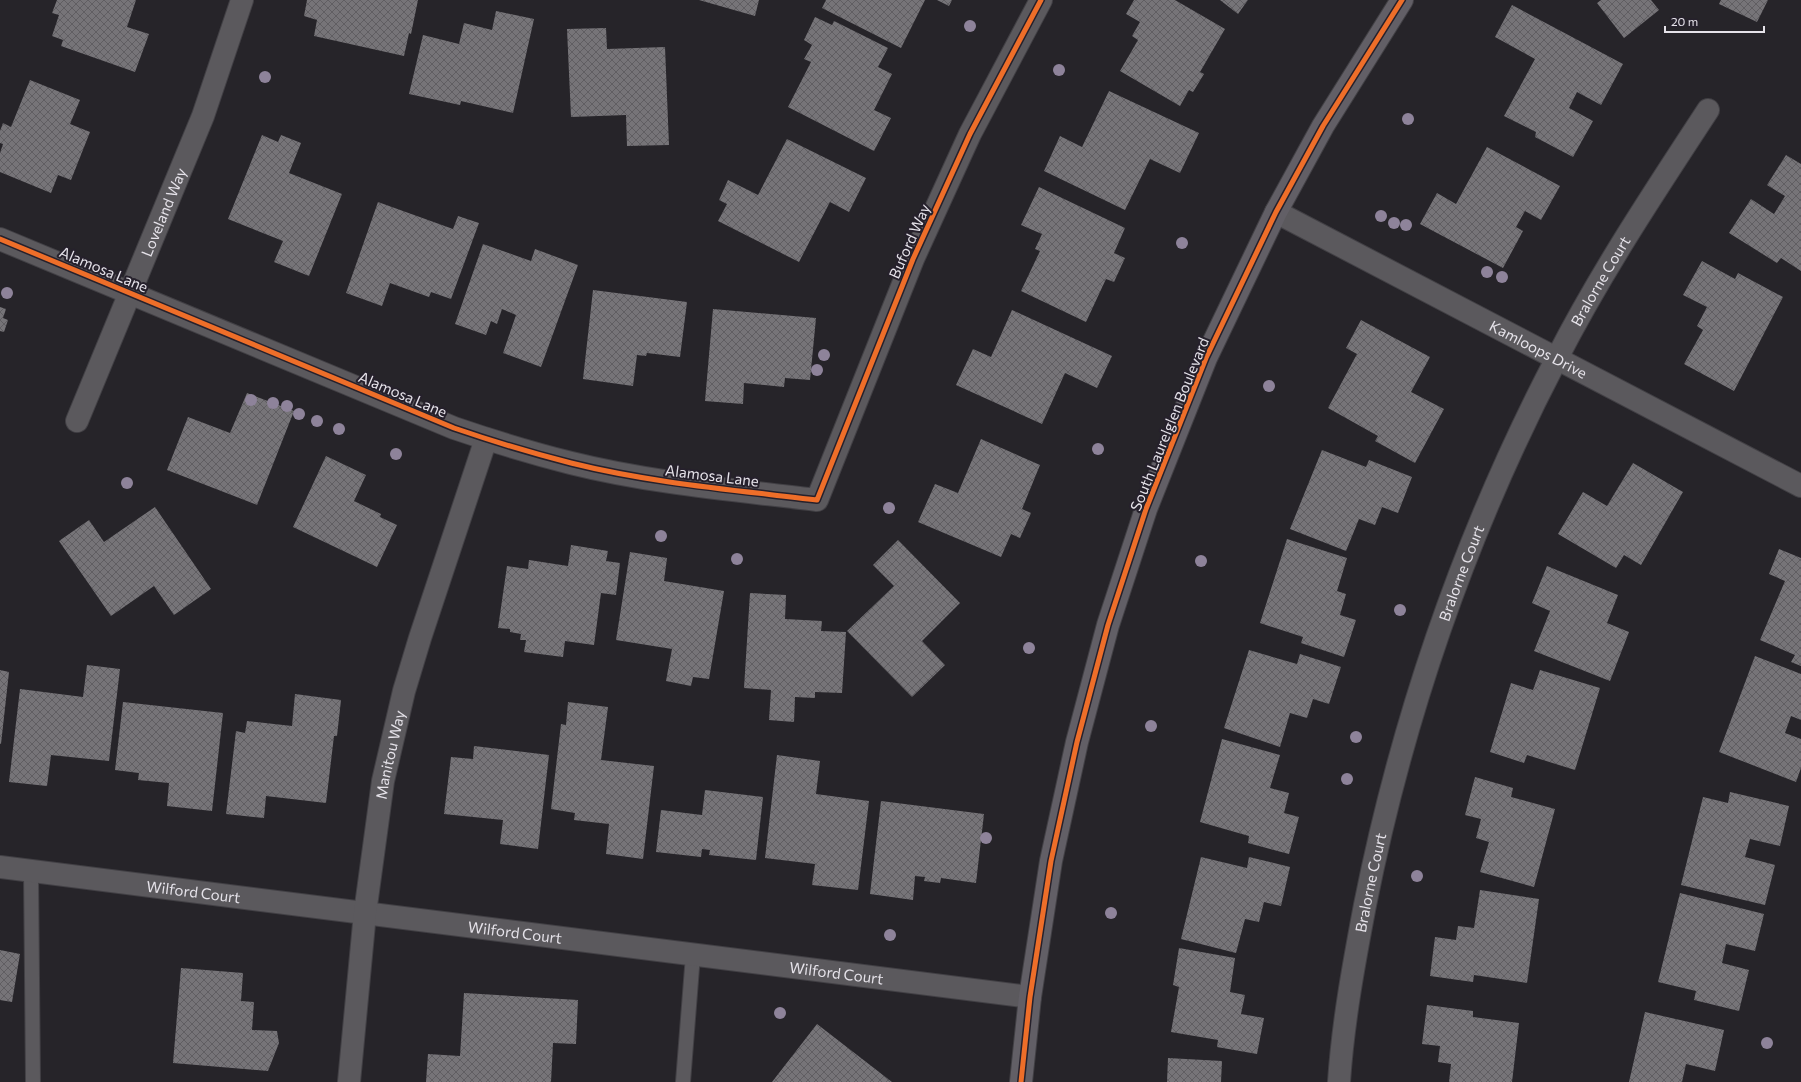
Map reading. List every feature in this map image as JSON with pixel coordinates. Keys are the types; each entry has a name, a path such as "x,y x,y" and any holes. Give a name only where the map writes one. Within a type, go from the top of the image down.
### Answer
{"street":[{"name":"Loveland Way","path":"77,421 203,116 242,0"},
{"name":"Buford Way","path":"817,500 913,259 970,134 1040,0"},
{"name":"South Laurelglen Boulevard","path":"1021,1082 1030,997 1051,861 1077,742 1108,625 1146,509 1206,358 1276,212 1323,126 1402,0"},
{"name":"Bralorne Court","path":"1339,1082 1356,955 1376,851 1401,749 1444,615 1496,485 1557,358 1609,264 1708,110"},
{"name":"Kamloops Drive","path":"1276,212 1801,486"},
{"name":"Alamosa Lane","path":"0,239 454,428 486,439 571,463 655,479 817,500"},
{"name":"Manitou Way","path":"349,1082 365,913 384,781 404,691 486,439"},
{"name":"Wilford Court","path":"0,867 1030,997"}],"lane":[{"path":"31,871 32,1082"},
{"path":"683,1082 693,954"}],"building":[{"path":"57,0 136,0 127,27 149,34 135,72 61,46 63,40 52,36 59,15 52,13"},
{"path":"307,0 418,0 411,34 409,33 404,56 314,36 317,20 304,16"},
{"path":"699,0 759,0 755,16"},
{"path":"826,0 925,0 901,48 822,8"},
{"path":"937,0 952,0 949,6"},
{"path":"1134,0 1175,0 1225,29 1200,72 1204,74 1193,92 1189,90 1180,106 1120,71 1138,40 1132,36 1140,22 1126,14"},
{"path":"1220,0 1248,0 1238,14"},
{"path":"1601,0 1651,0 1659,10 1624,38 1597,3"},
{"path":"1721,0 1768,0 1757,22 1719,4"},
{"path":"1512,5 1623,64 1601,105 1577,92 1569,108 1593,121 1573,157 1535,137 1536,132 1504,116 1535,59 1495,37"},
{"path":"496,11 534,19 513,113 461,101 460,105 409,94 423,35 459,44 464,23 492,30"},
{"path":"815,17 832,25 834,21 888,48 878,67 892,74 874,110 891,118 874,151 788,107 811,62 804,59 812,45 804,40"},
{"path":"606,28 607,49 665,47 669,145 627,146 626,115 571,117 567,29"},
{"path":"30,80 80,100 70,124 90,132 71,180 58,175 51,193 0,172 0,153 3,144 0,143 0,131 3,123 11,127"},
{"path":"1109,91 1199,133 1180,173 1150,159 1125,210 1044,171 1060,136 1082,147"},
{"path":"262,135 278,142 281,135 301,143 289,173 342,194 309,276 274,262 283,241 228,219"},
{"path":"787,139 866,178 849,212 830,202 799,262 718,221 727,204 719,200 728,180 758,195"},
{"path":"1487,147 1560,186 1541,220 1525,211 1516,227 1523,231 1503,268 1420,224 1437,193 1456,204"},
{"path":"1786,155 1801,164 1801,271 1781,258 1777,263 1729,233 1751,199 1774,214 1785,196 1767,185"},
{"path":"1039,187 1125,228 1114,253 1125,258 1114,282 1106,279 1086,322 1021,291 1040,251 1035,249 1042,234 1021,225"},
{"path":"378,202 453,229 458,216 479,223 451,299 431,292 429,297 390,283 382,306 346,293"},
{"path":"483,244 531,261 535,249 578,265 541,367 503,353 516,315 502,309 497,324 491,321 486,335 455,324"},
{"path":"1702,261 1735,279 1738,273 1783,297 1734,391 1684,364 1703,330 1697,326 1707,307 1683,295"},
{"path":"593,290 687,302 680,357 647,353 646,356 637,355 633,386 583,379"},
{"path":"0,307 6,309 3,318 8,320 4,332 0,331"},
{"path":"713,309 816,318 810,380 785,378 784,387 744,383 743,404 705,401"},
{"path":"1012,310 1112,356 1097,388 1065,373 1042,424 956,385 973,349 991,357"},
{"path":"1361,320 1430,357 1411,392 1444,409 1415,463 1375,441 1378,436 1328,408 1357,354 1346,348"},
{"path":"247,393 294,411 257,505 167,470 188,417 230,433"},
{"path":"981,439 1040,465 1022,509 1031,513 1020,538 1011,534 1001,557 918,522 935,484 958,493"},
{"path":"1322,450 1366,467 1369,460 1412,477 1398,513 1382,507 1375,525 1359,519 1346,551 1290,529"},
{"path":"326,456 366,475 354,501 381,514 380,517 397,525 377,567 293,527"},
{"path":"1633,463 1683,492 1641,565 1624,555 1616,568 1558,534 1583,492 1607,506"},
{"path":"155,507 211,589 174,615 154,586 111,616 59,541 89,520 104,542"},
{"path":"1287,539 1347,558 1337,591 1346,594 1340,615 1356,620 1344,657 1301,643 1303,637 1260,623"},
{"path":"898,540 960,603 922,641 945,665 912,697 847,631 894,586 873,565"},
{"path":"571,545 608,551 606,561 620,563 616,595 601,593 594,645 565,641 563,657 524,652 526,640 520,640 521,634 510,632 510,629 498,628 507,566 528,569 529,560 568,566"},
{"path":"1779,549 1801,558 1801,666 1791,662 1795,655 1760,640 1785,581 1769,574"},
{"path":"630,552 667,558 664,581 724,591 709,679 693,677 691,686 666,681 672,649 616,640"},
{"path":"1547,566 1618,595 1607,623 1629,632 1610,681 1534,651 1550,611 1532,603"},
{"path":"750,593 786,595 785,619 822,621 821,631 846,632 842,693 815,692 815,698 795,697 794,722 769,720 771,690 744,688"},
{"path":"1249,650 1297,664 1300,654 1341,667 1329,704 1313,699 1307,718 1290,713 1280,747 1224,728"},
{"path":"1755,656 1801,674 1801,720 1791,716 1785,733 1801,739 1801,768 1796,782 1719,752"},
{"path":"87,665 120,669 109,761 51,755 47,786 9,782 20,689 83,697"},
{"path":"0,670 9,672 1,744 0,744"},
{"path":"1540,670 1600,688 1575,770 1527,755 1524,763 1490,752 1511,683 1533,690"},
{"path":"295,694 341,700 337,736 334,736 326,803 266,796 264,818 226,814 236,731 245,733 247,721 292,726"},
{"path":"123,702 223,713 212,811 167,806 169,783 138,780 139,773 115,770"},
{"path":"568,702 608,707 601,760 654,766 643,859 606,854 609,824 574,820 575,813 551,809 561,724 566,725"},
{"path":"1222,739 1280,755 1270,788 1289,793 1284,813 1299,817 1289,854 1248,843 1249,836 1200,822"},
{"path":"474,746 549,755 538,849 500,844 503,820 444,814 451,757 473,759"},
{"path":"777,755 820,761 816,794 869,801 858,890 812,885 815,864 765,858"},
{"path":"1475,777 1513,788 1511,797 1555,809 1534,887 1480,872 1489,842 1476,838 1481,819 1465,815"},
{"path":"705,790 763,797 756,860 709,855 710,850 702,849 701,857 656,852 661,810 702,815"},
{"path":"1730,792 1789,806 1780,846 1750,839 1745,857 1775,865 1765,905 1681,885 1703,797 1728,803"},
{"path":"881,801 984,814 976,883 941,878 940,883 924,881 925,877 915,876 913,900 870,894"},
{"path":"1201,857 1247,868 1249,857 1290,867 1281,906 1264,902 1259,922 1245,919 1236,953 1181,939"},
{"path":"1480,890 1539,899 1527,983 1474,975 1473,982 1430,976 1435,937 1456,940 1458,926 1474,928"},
{"path":"1680,893 1764,914 1755,951 1726,944 1722,963 1749,970 1739,1011 1694,1000 1696,991 1658,982"},
{"path":"1179,948 1235,958 1230,992 1245,995 1241,1014 1264,1018 1257,1054 1217,1047 1218,1040 1171,1032 1179,987 1173,985"},
{"path":"0,950 20,954 12,1002 0,1000"},
{"path":"181,968 243,973 241,1001 254,1002 252,1030 277,1031 279,1043 268,1071 173,1063"},
{"path":"464,993 578,1000 576,1044 553,1043 551,1082 426,1082 428,1054 460,1056"},
{"path":"1427,1005 1473,1011 1473,1017 1519,1023 1512,1082 1449,1082 1451,1064 1438,1062 1440,1046 1422,1044"},
{"path":"1645,1012 1724,1030 1715,1071 1686,1064 1682,1082 1629,1082"},
{"path":"817,1024 892,1082 772,1082"},
{"path":"1168,1058 1222,1061 1221,1082 1167,1082"}],"cycle path":[{"path":"0,239 454,428 483,438 571,463 632,476 817,500 913,259 970,134 1041,0"},
{"path":"1021,1082 1030,997 1051,861 1077,742 1108,625 1146,509 1206,358 1276,212 1323,126 1402,0"}]}
